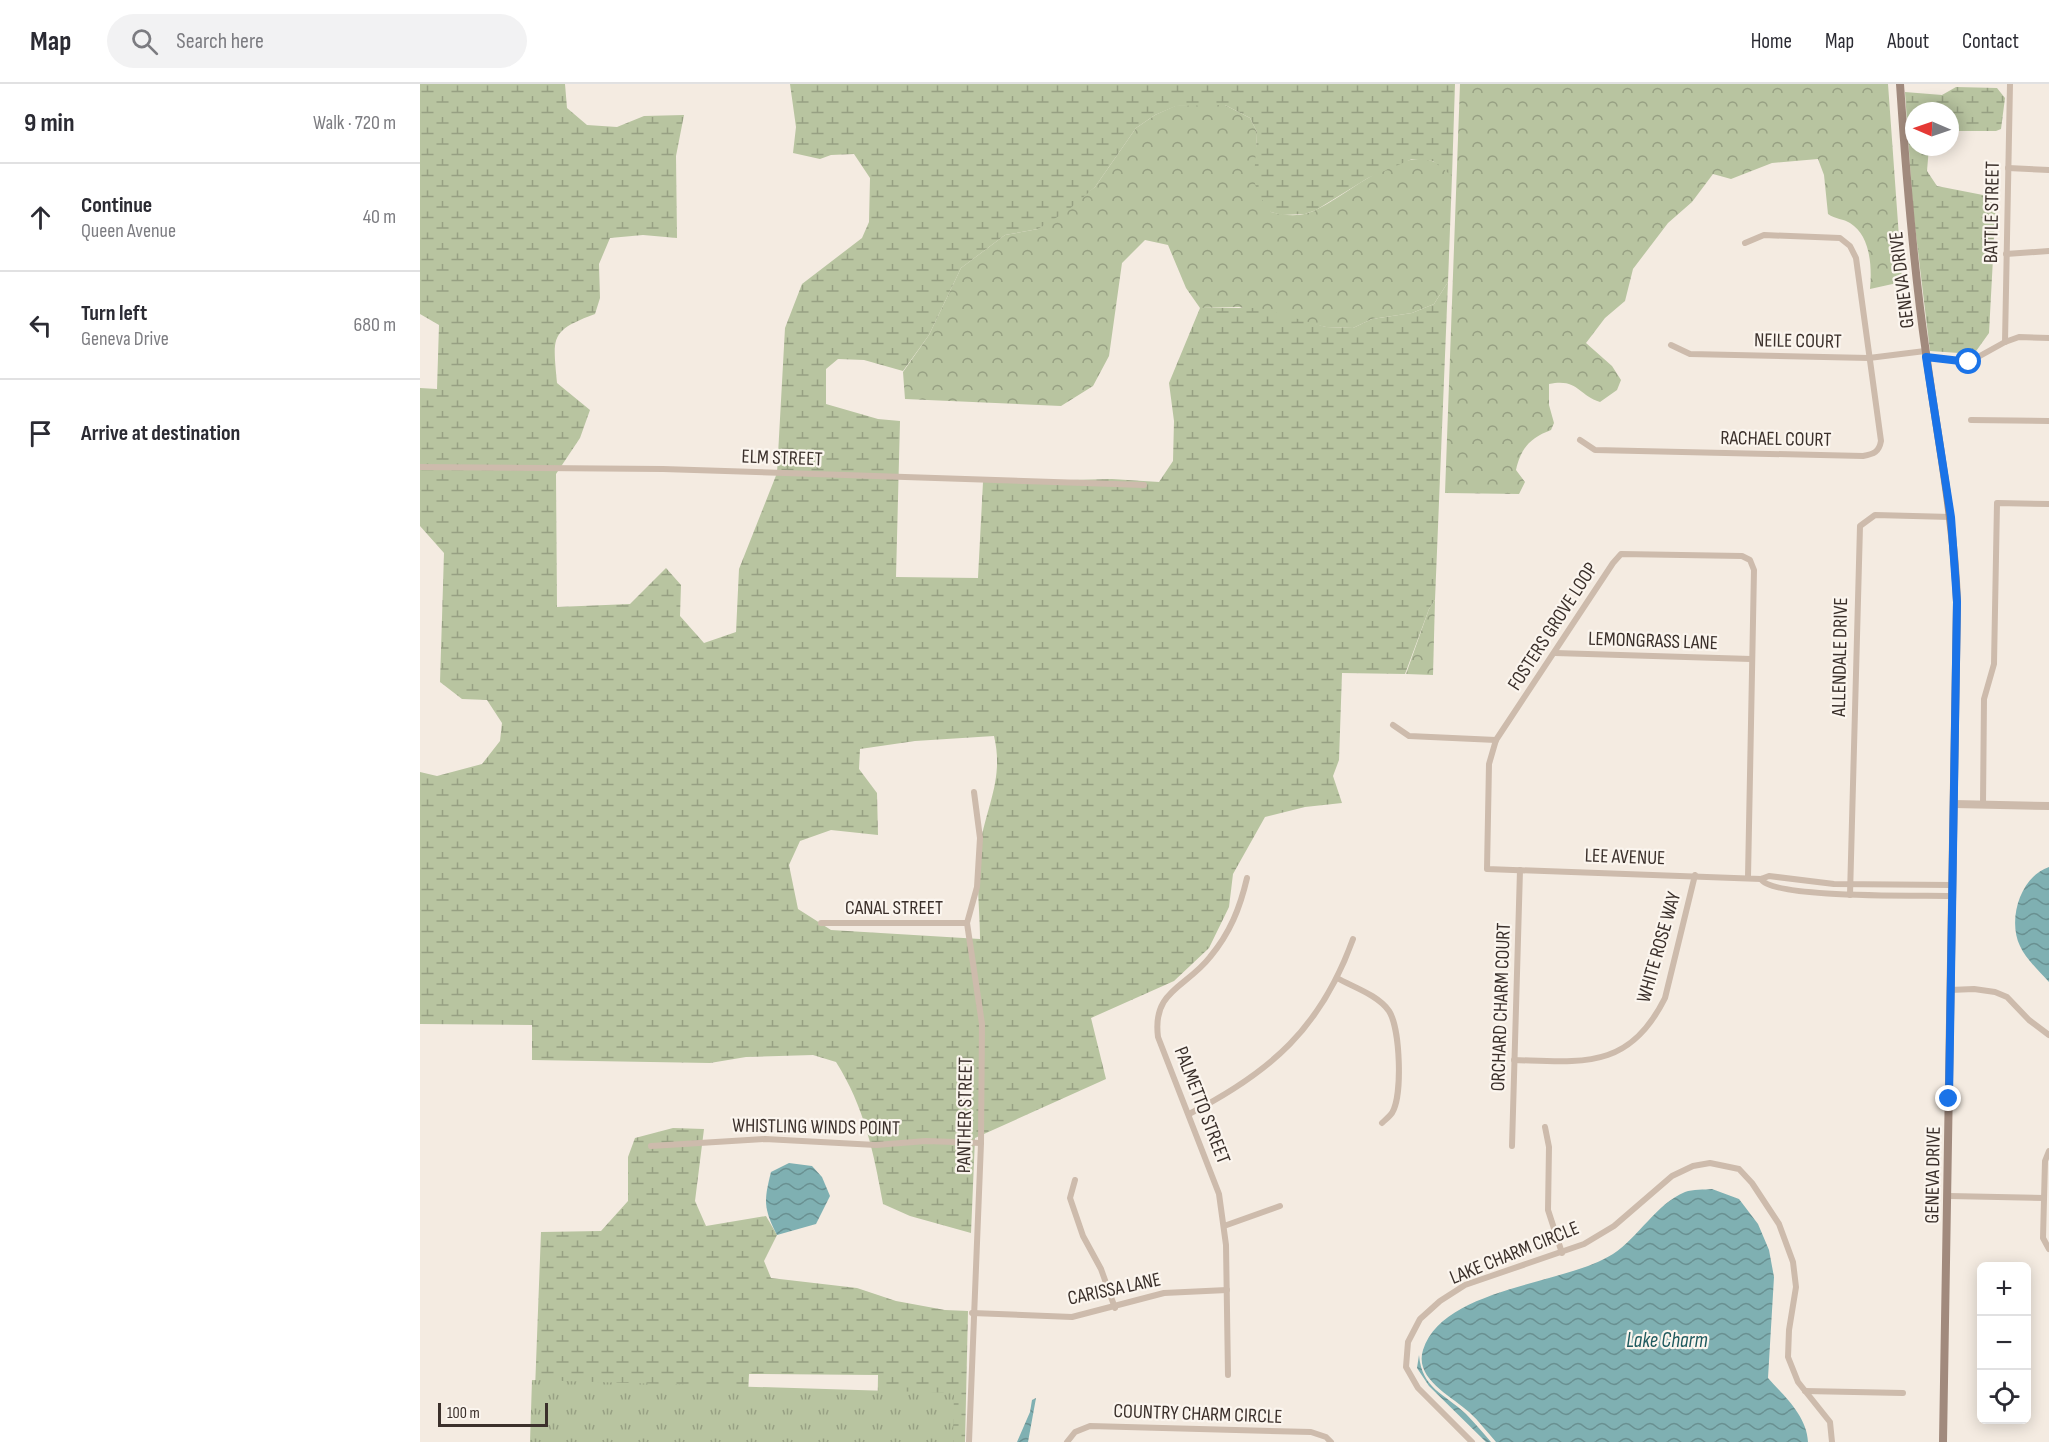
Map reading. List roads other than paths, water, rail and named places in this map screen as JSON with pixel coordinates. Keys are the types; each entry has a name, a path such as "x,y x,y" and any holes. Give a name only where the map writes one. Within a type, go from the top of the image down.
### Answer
{"main road":[{"name":"GENEVA DRIVE","path":"1900,84 1909,210 1926,354 1951,517 1957,602 1951,896 1949,1196 1943,1442"}],"street":[{"name":"BATTLE STREET","path":"2005,342 2010,84"},
{"path":"2008,168 2049,170"},
{"path":"1745,243 1764,235 1820,236 1840,238 1850,246 1856,258 1869,358"},
{"path":"2006,254 2049,251"},
{"path":"2005,342 2019,337 2049,338"},
{"name":"NEILE COURT","path":"1671,345 1690,354 1869,358 1926,354 1969,362 2005,342"},
{"name":"RACHAEL COURT","path":"1580,440 1595,450 1874,454 1881,441 1869,358"},
{"path":"1971,420 2049,421"},
{"name":"ELM STREET","path":"420,467 663,469 1144,485"},
{"path":"1983,804 1984,699 1994,664 1997,503 2049,504"},
{"name":"ALLENDALE DRIVE","path":"1851,884 1860,526 1875,515 1951,517"},
{"name":"FOSTERS GROVE LOOP","path":"1487,869 1489,764 1496,740 1613,563 1622,554 1742,556 1750,560 1754,570 1748,877"},
{"name":"LEMONGRASS LANE","path":"1555,653 1751,659"},
{"path":"1393,725 1409,735 1496,740"},
{"name":"PANTHER STREET","path":"969,1442 972,1313 981,1143 982,1024 967,923 977,887 980,838 974,792"},
{"path":"1954,804 2049,806"},
{"name":"LEE AVENUE","path":"1487,869 1761,879 1769,876 1851,884 1952,885"},
{"name":"ORCHARD CHARM COURT","path":"1512,1146 1520,870"},
{"name":"WHITE ROSE WAY","path":"1515,1060 1586,1062 1609,1056 1638,1037 1656,1015 1665,998 1695,875"},
{"name":"PALMETTO STREET","path":"1228,1375 1224,1226 1219,1194 1158,1037 1157,1016 1161,1004 1169,993 1194,974 1224,938 1236,917 1247,878"},
{"name":"LEE AVENUE","path":"1761,879 1769,887 1850,895 1951,896"},
{"path":"1850,895 1851,884"},
{"name":"CANAL STREET","path":"821,923 967,923"},
{"path":"1189,1114 1233,1092 1264,1069 1305,1028 1337,978 1353,939"},
{"path":"1337,978 1383,1004 1392,1018 1398,1065 1397,1092 1392,1112 1382,1123"},
{"path":"1950,990 1974,989 1995,992 2007,997 2049,1035"},
{"path":"1545,1127 1549,1147 1548,1210 1562,1253"},
{"name":"WHISTLING WINDS POINT","path":"651,1146 765,1138 876,1145 926,1141 981,1143"},
{"path":"2049,1151 2045,1161 2043,1238 2049,1249"},
{"name":"LAKE CHARM CIRCLE","path":"1472,1442 1418,1388 1406,1367 1408,1342 1420,1319 1440,1301 1465,1285 1584,1244 1614,1226 1672,1176 1693,1166 1710,1163 1739,1169 1752,1183 1779,1224 1793,1262 1796,1287 1789,1330 1788,1357 1792,1373 1830,1422 1832,1442"},
{"path":"1075,1180 1070,1198 1083,1236 1101,1269 1115,1308"},
{"path":"1949,1196 2044,1198"},
{"path":"1224,1226 1280,1206"},
{"name":"CARISSA LANE","path":"972,1313 1072,1317 1115,1308 1164,1293 1227,1290"},
{"path":"1805,1390 1903,1393"},
{"name":"COUNTRY CHARM CIRCLE","path":"1067,1442 1075,1432 1090,1426 1311,1432 1326,1437 1331,1442"}],"water":[{"path":"2049,867 2049,982 2020,946 2015,924 2019,900 2024,889 2031,879"},
{"path":"789,1163 812,1166 822,1177 830,1196 816,1224 777,1235 767,1211 767,1190 771,1172"},
{"name":"Lake Charm","path":"1712,1189 1739,1199 1758,1224 1769,1250 1774,1277 1768,1378 1799,1415 1807,1433 1808,1442 1496,1442 1473,1415 1429,1378 1424,1370 1423,1350 1435,1329 1454,1313 1479,1300 1566,1273 1613,1254 1631,1239 1656,1212 1675,1197 1688,1191"},
{"path":"1419,1355 1421,1366 1429,1383 1466,1414 1491,1442 1486,1442 1429,1386 1417,1368"},
{"path":"1036,1398 1028,1442 1017,1442 1030,1412 1032,1400"}]}
